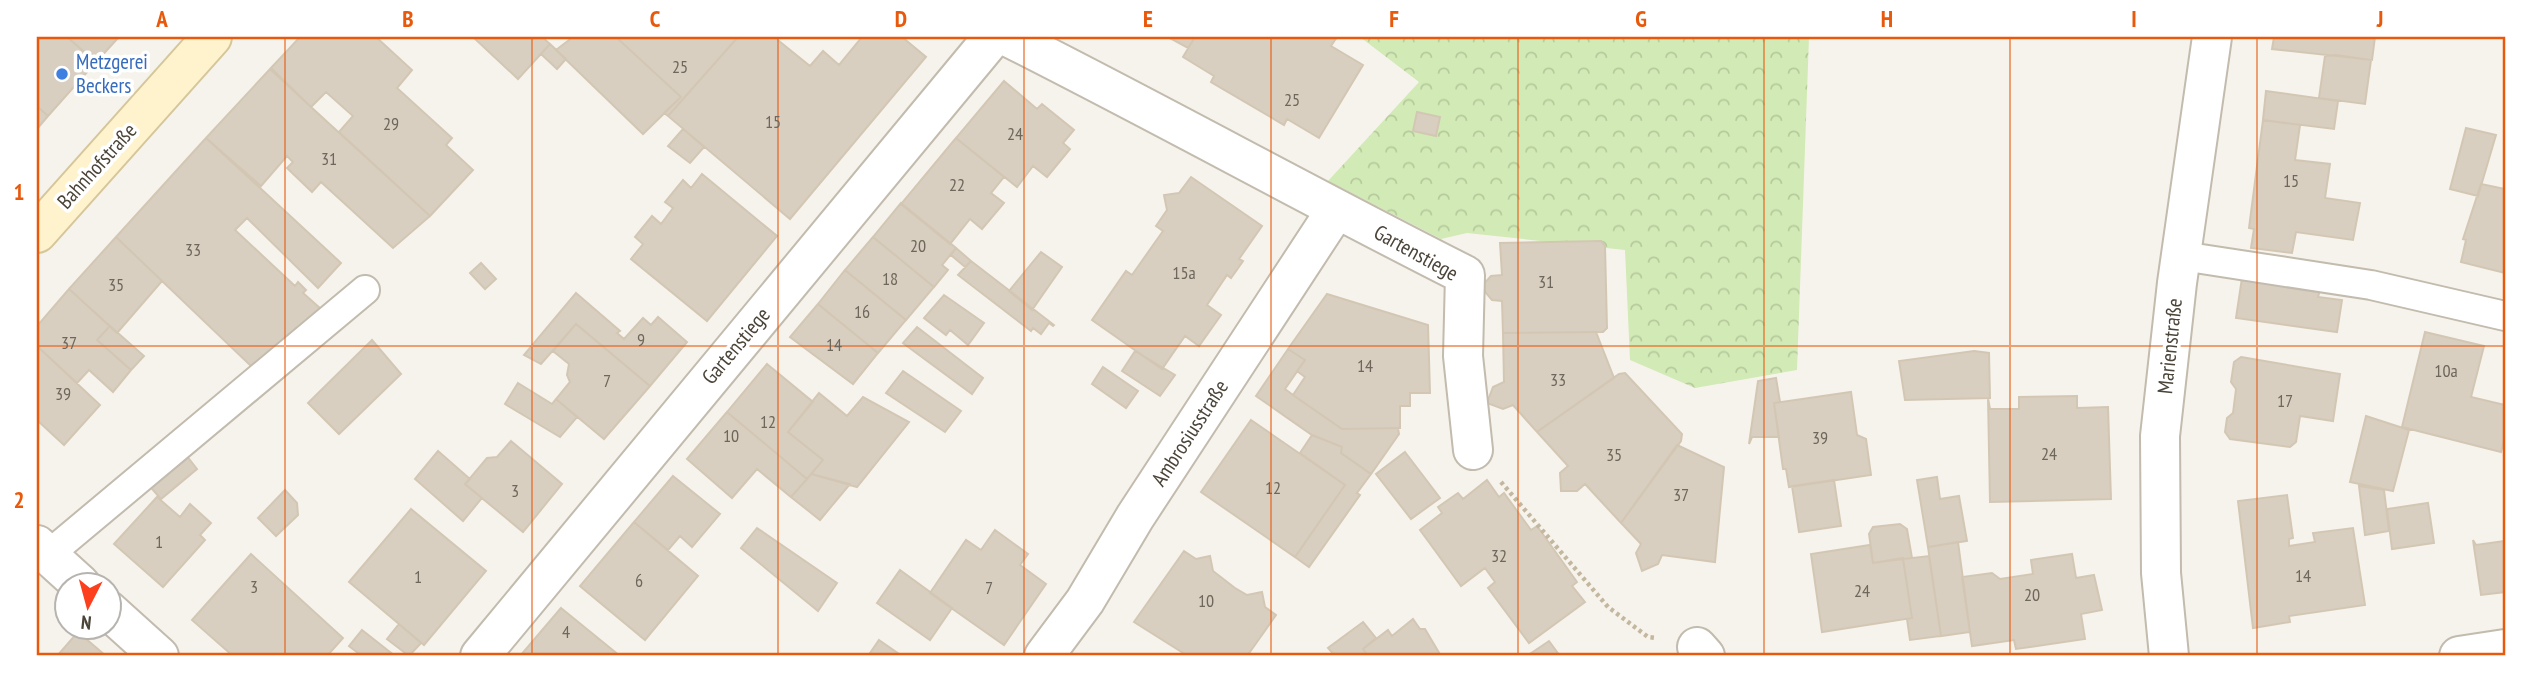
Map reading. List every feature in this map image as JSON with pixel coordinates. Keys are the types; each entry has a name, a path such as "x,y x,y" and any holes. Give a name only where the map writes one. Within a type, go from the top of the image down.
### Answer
{"street":[{"name":"Bahnhofstraße","path":"37,233 212,37"},
{"name":"Gartenstiege","path":"480,656 993,37"},
{"name":"Gartenstiege","path":"1008,37 1151,109 1336,210 1465,275 1463,356 1473,450"},
{"name":"Marienstraße","path":"2169,656 2161,573 2160,436 2212,37"},
{"name":"Ambrosiusstraße","path":"1044,656 1085,601 1135,517 1336,210"},
{"path":"42,550 64,570"},
{"path":"122,623 159,656"},
{"path":"2459,656 2505,649"}],"lane":[{"path":"2182,256 2371,285 2505,316"},
{"path":"42,550 365,290"}],"path":[{"path":"1473,450 1546,531 1608,607 1647,637 1701,652"}],"green space":[{"path":"1360,37 1809,37 1797,370 1695,388 1630,360 1625,250 1467,233 1441,239 1328,181 1419,82"}],"building":[{"path":"37,37 67,37 96,62 48,116 37,106"},
{"path":"67,37 119,37 96,62"},
{"path":"300,37 376,37 412,70 397,88 452,138 446,145 473,170 430,216 339,132 353,116 326,92 311,107 270,69"},
{"path":"473,37 542,37 550,44 518,79"},
{"path":"573,37 616,37 681,97 643,134 556,50"},
{"path":"616,37 738,37 668,116 664,113 681,97"},
{"path":"738,37 774,37 810,66 823,51 839,65 862,37 902,37 926,57 790,219 668,116"},
{"path":"1168,37 1195,37 1188,48"},
{"path":"1195,37 1337,37 1331,46 1363,65 1319,138 1287,119 1284,125 1211,82 1214,76 1183,57"},
{"path":"2274,37 2375,37 2372,60 2272,49"},
{"path":"550,44 566,59 557,69 541,54"},
{"path":"2325,56 2371,60 2365,104 2319,98"},
{"path":"271,68 430,216 393,248 321,182 312,192 287,168 293,162 287,156 261,186 206,138"},
{"path":"1004,81 1037,109 1042,104 1074,130 1063,143 1070,149 1047,177 1033,166 1017,187 956,138"},
{"path":"2266,91 2338,101 2334,129 2263,120"},
{"path":"37,106 48,116 37,129"},
{"path":"1417,112 1440,117 1436,136 1413,131"},
{"path":"2263,120 2300,125 2295,160 2330,164 2325,198 2360,203 2353,240 2296,232 2292,253 2251,248 2254,229 2249,228"},
{"path":"2466,128 2496,135 2478,196 2450,189"},
{"path":"683,129 704,147 690,163 668,146"},
{"path":"206,138 341,263 318,288 247,218 235,230 295,286 298,282 306,290 303,293 321,309 253,368 116,237"},
{"path":"956,138 1004,177 991,193 1004,203 982,229 970,219 950,244 901,204"},
{"path":"702,174 777,236 707,321 631,259 643,244 635,237 652,216 661,224 673,208 665,202 683,180 691,188"},
{"path":"1191,177 1262,226 1239,259 1243,261 1231,278 1227,275 1207,305 1221,315 1199,346 1185,336 1162,369 1092,320 1126,271 1132,275 1163,231 1156,226 1167,210 1164,195 1179,193"},
{"path":"2481,184 2505,189 2505,273 2461,262 2466,240 2463,239"},
{"path":"901,203 956,248 942,265 948,270 934,287 873,237"},
{"path":"116,237 162,281 117,333 69,289"},
{"path":"873,237 934,287 906,320 845,270"},
{"path":"1601,241 1605,246 1607,328 1603,332 1503,333 1502,301 1492,300 1481,287 1491,276 1502,275 1500,243"},
{"path":"956,248 971,261 965,267 951,255"},
{"path":"1041,252 1062,267 1032,310 1009,291"},
{"path":"971,261 1054,325 1049,323 1041,334 1033,328 1031,331 958,275"},
{"path":"481,263 496,279 485,289 470,273"},
{"path":"845,270 906,320 878,353 818,304"},
{"path":"2242,278 2320,290 2318,297 2342,300 2337,332 2236,318"},
{"path":"69,289 110,326 97,340 131,370 113,392 89,370 77,383 37,346 37,326"},
{"path":"576,293 620,331 617,333 624,339 643,318 651,325 658,317 687,342 650,386 576,324 541,364 524,355"},
{"path":"1327,294 1428,325 1430,393 1410,393 1410,406 1400,406 1400,428 1342,429 1293,395 1305,377 1297,371 1305,360 1288,349"},
{"path":"944,295 984,323 968,345 950,330 946,335 924,318"},
{"path":"818,304 878,353 853,384 790,337"},
{"path":"576,324 650,386 604,439 556,399 570,382 567,375 569,364 553,351"},
{"path":"110,326 144,356 131,370 97,340"},
{"path":"917,327 983,378 972,394 903,343"},
{"path":"1596,332 1614,378 1537,432 1513,405 1503,409 1487,403 1493,387 1504,382 1503,333"},
{"path":"2425,332 2484,346 2471,397 2505,405 2505,437 2501,452 2402,427"},
{"path":"372,340 401,374 339,434 308,403"},
{"path":"37,346 100,405 64,445 37,420"},
{"path":"1288,349 1305,360 1285,389 1293,395 1342,429 1398,428 1399,434 1371,474 1341,453 1342,447 1312,435 1256,396"},
{"path":"1135,351 1175,375 1160,396 1122,371"},
{"path":"1974,351 1989,353 1990,398 1905,400 1899,361"},
{"path":"2241,357 2340,374 2333,421 2300,416 2296,442 2290,447 2230,439 2225,432 2227,418 2233,413 2236,389 2231,382 2234,362"},
{"path":"767,364 813,402 788,432 823,460 807,479 727,412"},
{"path":"1103,367 1138,391 1126,408 1092,384"},
{"path":"903,371 961,411 945,432 886,393"},
{"path":"1625,373 1682,434 1681,441 1621,523 1585,484 1577,491 1561,491 1560,473 1568,466 1537,432 1619,374"},
{"path":"1776,378 1780,402 1774,403 1779,437 1752,437 1749,444 1758,381"},
{"path":"518,383 552,404 556,399 577,417 560,437 505,404"},
{"path":"1851,392 1857,435 1866,439 1871,475 1789,487 1786,469 1783,469 1774,403"},
{"path":"819,393 847,416 863,397 909,422 857,487 811,474 823,460 788,432"},
{"path":"2077,396 2077,408 2108,407 2111,499 1990,502 1988,398 1990,409 2019,409 2019,397"},
{"path":"727,412 807,479 791,497 757,469 732,498 687,459"},
{"path":"2366,416 2409,430 2393,491 2350,482"},
{"path":"1251,420 1345,485 1295,557 1201,492"},
{"path":"1312,435 1342,447 1341,453 1371,474 1357,493 1360,495 1309,567 1295,557 1345,485 1300,453"},
{"path":"511,441 562,484 523,532 465,484 487,458 497,457"},
{"path":"1677,445 1724,467 1715,562 1662,555 1658,564 1642,571 1636,553 1641,544 1621,523"},
{"path":"183,451 197,469 161,499 145,481"},
{"path":"438,451 470,479 465,484 482,498 463,521 415,479"},
{"path":"1405,452 1440,498 1411,519 1376,474"},
{"path":"811,474 850,484 820,520 791,497"},
{"path":"673,476 720,514 692,547 680,536 668,550 634,522"},
{"path":"1937,477 1940,499 1959,496 1967,541 1928,547 1917,480"},
{"path":"1487,480 1499,497 1504,493 1531,530 1537,526 1577,582 1572,586 1585,602 1529,643 1488,588 1495,582 1485,568 1461,586 1420,530 1442,513 1438,507 1458,493 1463,499"},
{"path":"1834,480 1841,526 1799,532 1792,486"},
{"path":"2359,486 2384,490 2389,531 2365,535"},
{"path":"285,490 297,503 298,515 276,536 258,518"},
{"path":"2287,495 2293,538 2289,539 2289,546 2315,542 2313,533 2353,528 2365,605 2289,616 2290,622 2253,628 2238,501"},
{"path":"157,497 180,517 190,504 211,523 200,535 205,540 163,587 114,544"},
{"path":"2428,503 2434,543 2392,549 2387,509"},
{"path":"411,509 486,571 424,645 349,582"},
{"path":"634,522 698,576 645,640 580,586"},
{"path":"1900,524 1907,529 1912,558 1873,563 1869,534 1873,527"},
{"path":"757,528 837,583 818,611 741,548"},
{"path":"995,530 1028,554 1020,565 1046,584 1004,645 930,593 966,540 981,550"},
{"path":"2473,540 2476,545 2505,541 2505,592 2481,595"},
{"path":"1958,542 1970,632 1941,636 1928,547"},
{"path":"1870,545 1873,563 1903,558 1912,618 1822,632 1811,554"},
{"path":"1184,551 1196,559 1210,556 1213,571 1247,595 1262,592 1265,607 1276,615 1247,656 1188,656 1134,622"},
{"path":"251,554 343,638 327,656 233,656 192,620"},
{"path":"2072,554 2076,578 2094,575 2102,610 2081,614 2085,639 2016,649 2014,640 1972,646 1962,577 1992,573 2000,579 2033,574 2031,560"},
{"path":"1929,556 1941,636 1910,640 1907,619 1912,618 1903,559"},
{"path":"900,570 952,608 930,640 877,603"},
{"path":"561,608 620,656 520,656"},
{"path":"1413,619 1420,629 1425,629 1441,656 1368,656 1363,649 1388,630 1392,636"},
{"path":"1363,622 1376,638 1363,649 1368,656 1335,656 1328,648"},
{"path":"399,624 421,643 409,656 387,639"},
{"path":"362,630 395,656 362,656 349,646"},
{"path":"71,640 87,640 106,656 57,656"},
{"path":"879,640 902,656 868,656"},
{"path":"1549,641 1560,656 1527,656"}],"place":[{"name":"Metzgerei Beckers","path":"62,74"}]}
